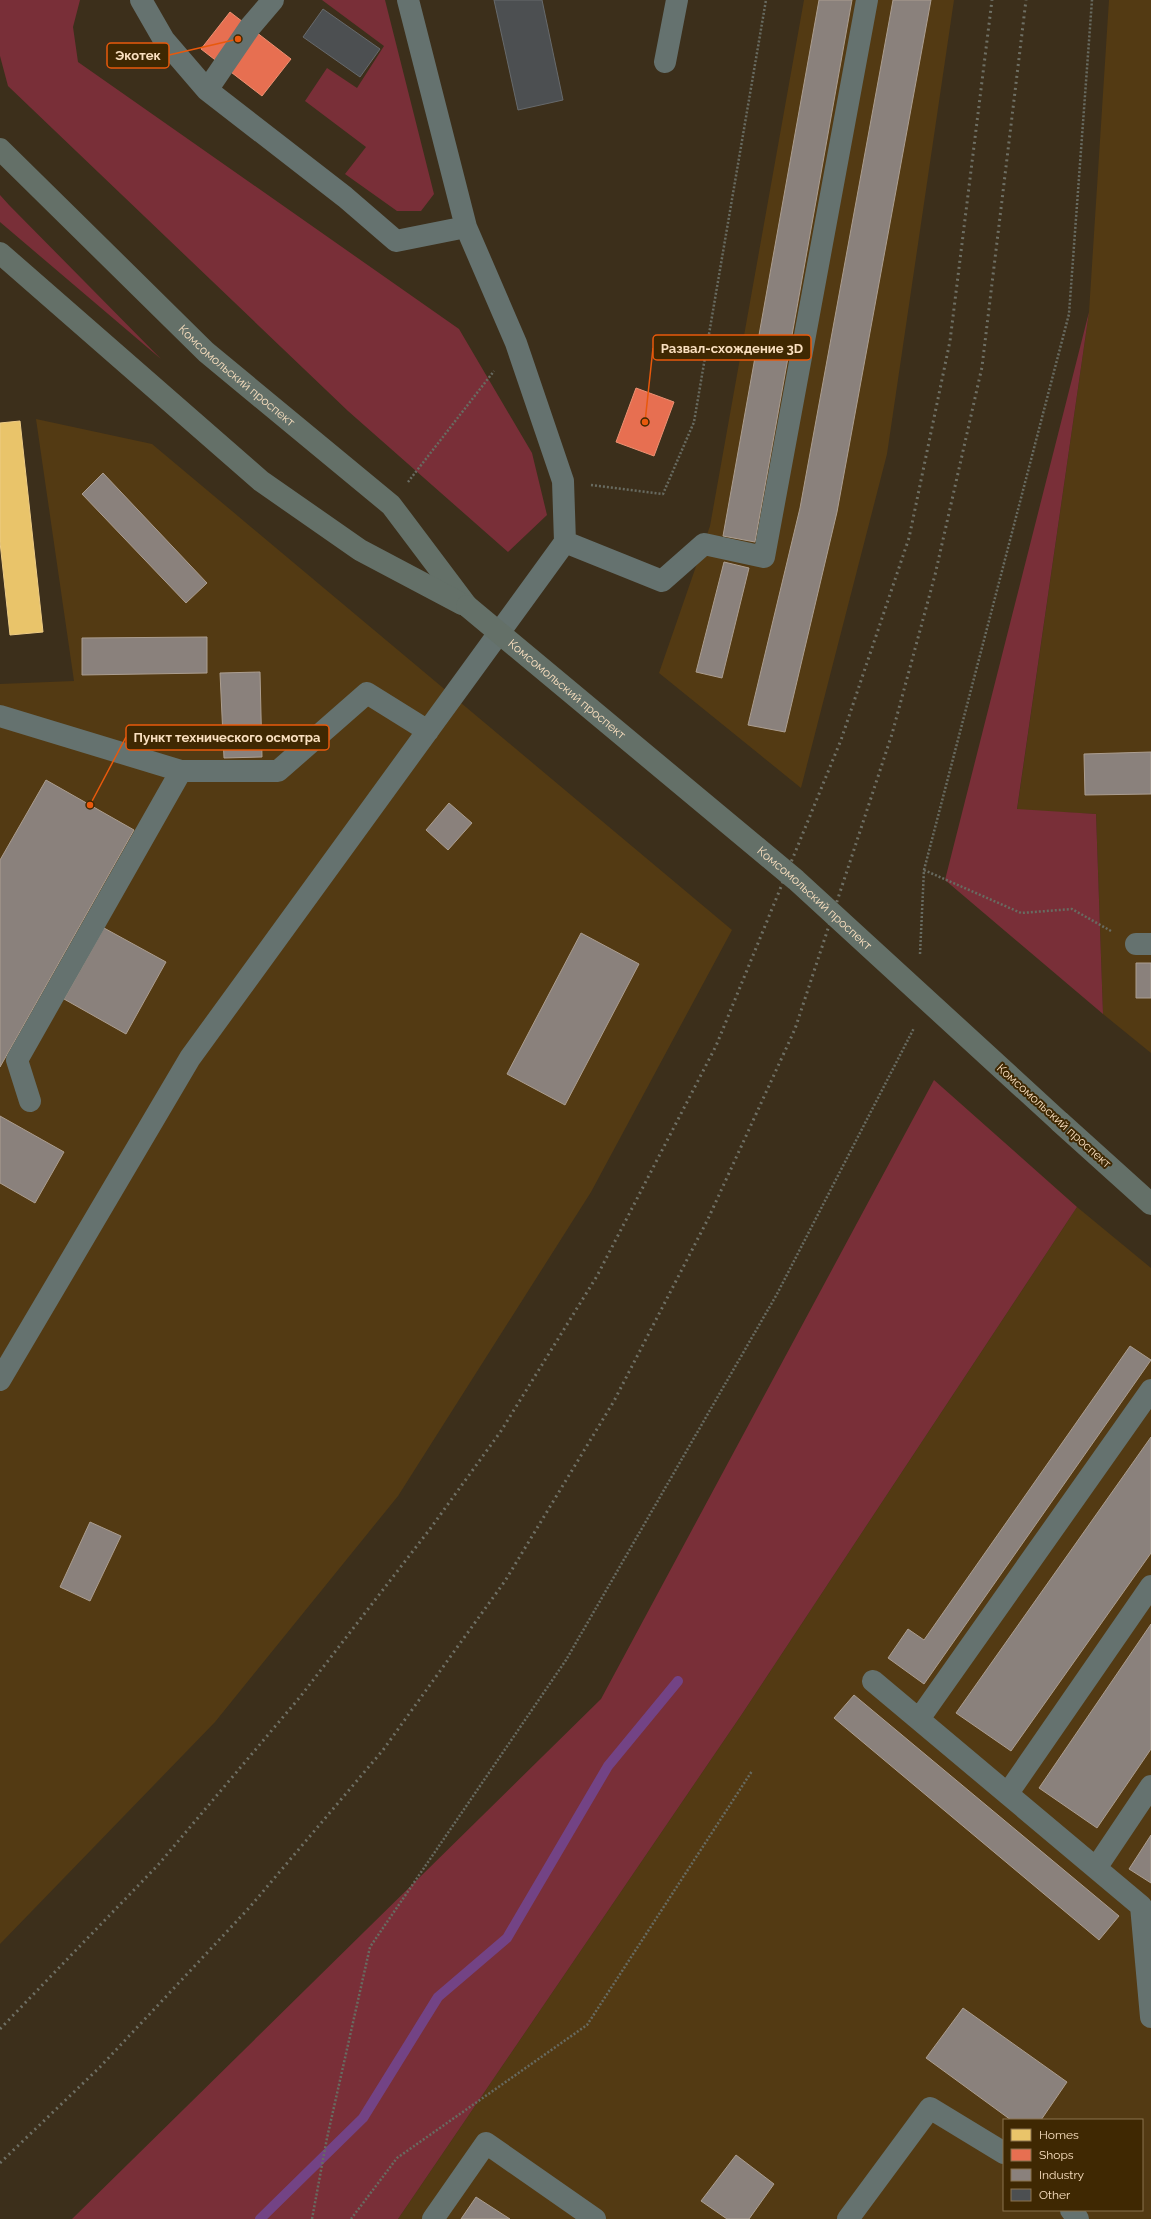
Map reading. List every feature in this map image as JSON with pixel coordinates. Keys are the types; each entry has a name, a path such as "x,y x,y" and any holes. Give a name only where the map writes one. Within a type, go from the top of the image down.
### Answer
{"main road":[{"name":"Комсомольский проспект","path":"0,149 206,352 391,505 467,606"},
{"name":"Комсомольский проспект","path":"0,253 262,481 360,550 467,606 796,880 1151,1204"}],"lane":[{"path":"141,0 164,40 207,90 345,197 396,241 466,227"},
{"path":"207,90 250,27 273,0"},
{"path":"0,1380 190,1058 564,542 563,481 516,343 466,227 408,0"},
{"path":"665,62 677,0"},
{"path":"564,542 662,581 704,544 764,557 867,0"},
{"path":"0,716 181,771 278,771 367,693 428,731"},
{"path":"30,1102 17,1060 181,771"},
{"path":"919,1719 1151,1390"},
{"path":"1008,1793 1151,1586"},
{"path":"873,1680 1141,1906 1151,2017"},
{"path":"1096,1868 1151,1786"},
{"path":"848,2219 930,2108 1003,2152"},
{"path":"433,2219 486,2143 595,2219"},
{"path":"1072,2211 1078,2219"}],"path":[{"path":"563,481 663,494 694,422 766,0"},
{"path":"920,955 924,870 1069,314 1092,0"},
{"path":"391,505 516,343"},
{"path":"924,870 1021,913 1072,909 1144,944"},
{"path":"312,2219 322,2172 327,2138 370,1947 566,1660 777,1294 916,1024"},
{"path":"351,2219 398,2158 587,2025 752,1771"}],"shaded area":[{"path":"0,0 80,0 73,27 78,62 459,329 532,453 547,515 508,552 348,411 8,86 0,56"},
{"path":"322,0 385,0 434,194 421,211 397,211 345,174 366,147 305,101 327,68 357,88 384,46"},
{"path":"804,0 954,0 887,454 801,788 659,673 710,526"},
{"path":"1109,0 1151,0 1151,1053 1103,1014 1096,814 1017,810 1089,312"},
{"path":"0,195 9,205 161,359 0,222"},
{"path":"1089,312 1017,809 1096,814 1103,1014 945,880"},
{"path":"36,419 152,444 732,930 591,1192 398,1496 215,1722 0,1944 0,684 74,681"},
{"path":"934,1080 1077,1207 742,1714 398,2219 72,2219 601,1699"},
{"path":"1077,1207 1151,1268 1151,2219 398,2219 742,1714"}],"building: Homes":[{"path":"20,421 43,632 10,635 0,542 0,423"}],"building: Shops":[{"path":"230,12 291,59 262,96 201,49"},
{"path":"636,388 674,402 654,456 616,442"}],"building: Industry":[{"path":"819,0 852,0 755,542 723,536"},
{"path":"893,0 931,0 837,512 785,732 748,725 800,508"},
{"path":"103,473 207,583 186,603 82,494"},
{"path":"724,562 749,568 722,678 696,672"},
{"path":"207,637 207,673 82,675 82,638"},
{"path":"260,672 262,757 224,758 220,673"},
{"path":"1151,752 1151,794 1085,795 1084,754"},
{"path":"46,780 134,830 0,1067 0,860"},
{"path":"449,803 472,823 448,850 426,830"},
{"path":"104,928 166,962 126,1034 64,999"},
{"path":"581,933 639,964 565,1105 507,1074"},
{"path":"1136,963 1151,963 1151,998 1136,998"},
{"path":"0,1116 64,1152 35,1203 0,1183"},
{"path":"1130,1346 1151,1360 924,1684 888,1658 908,1629 924,1640"},
{"path":"1151,1437 1151,1553 1011,1751 956,1713"},
{"path":"90,1522 121,1536 90,1601 60,1587"},
{"path":"1151,1624 1151,1749 1097,1828 1039,1788"},
{"path":"854,1695 1119,1916 1099,1940 834,1718"},
{"path":"1151,1835 1151,1883 1129,1869"},
{"path":"963,2008 1067,2082 1042,2119 1010,2119 926,2058"},
{"path":"736,2155 774,2184 749,2219 727,2219 701,2201"},
{"path":"476,2197 510,2219 461,2219"}],"building: Other":[{"path":"494,0 542,0 563,100 518,110"},
{"path":"323,9 380,49 360,77 303,37"}],"waterway":[{"path":"260,2219 363,2118 438,1997 507,1938 608,1766 678,1681"}],"railway":[{"path":"0,2029 158,1865 300,1697 430,1529 501,1431 597,1276 716,1046 841,740 909,538 950,341 992,0"},
{"path":"0,2163 100,2067 249,1908 383,1750 505,1581 614,1401 708,1219 795,1029 892,734 935,575 982,367 1026,0"}],"place":[{"name":"Экотек","path":"238,39"},
{"name":"Развал-схождение 3D","path":"645,422"},
{"name":"Пункт технического осмотра","path":"90,805"}]}
